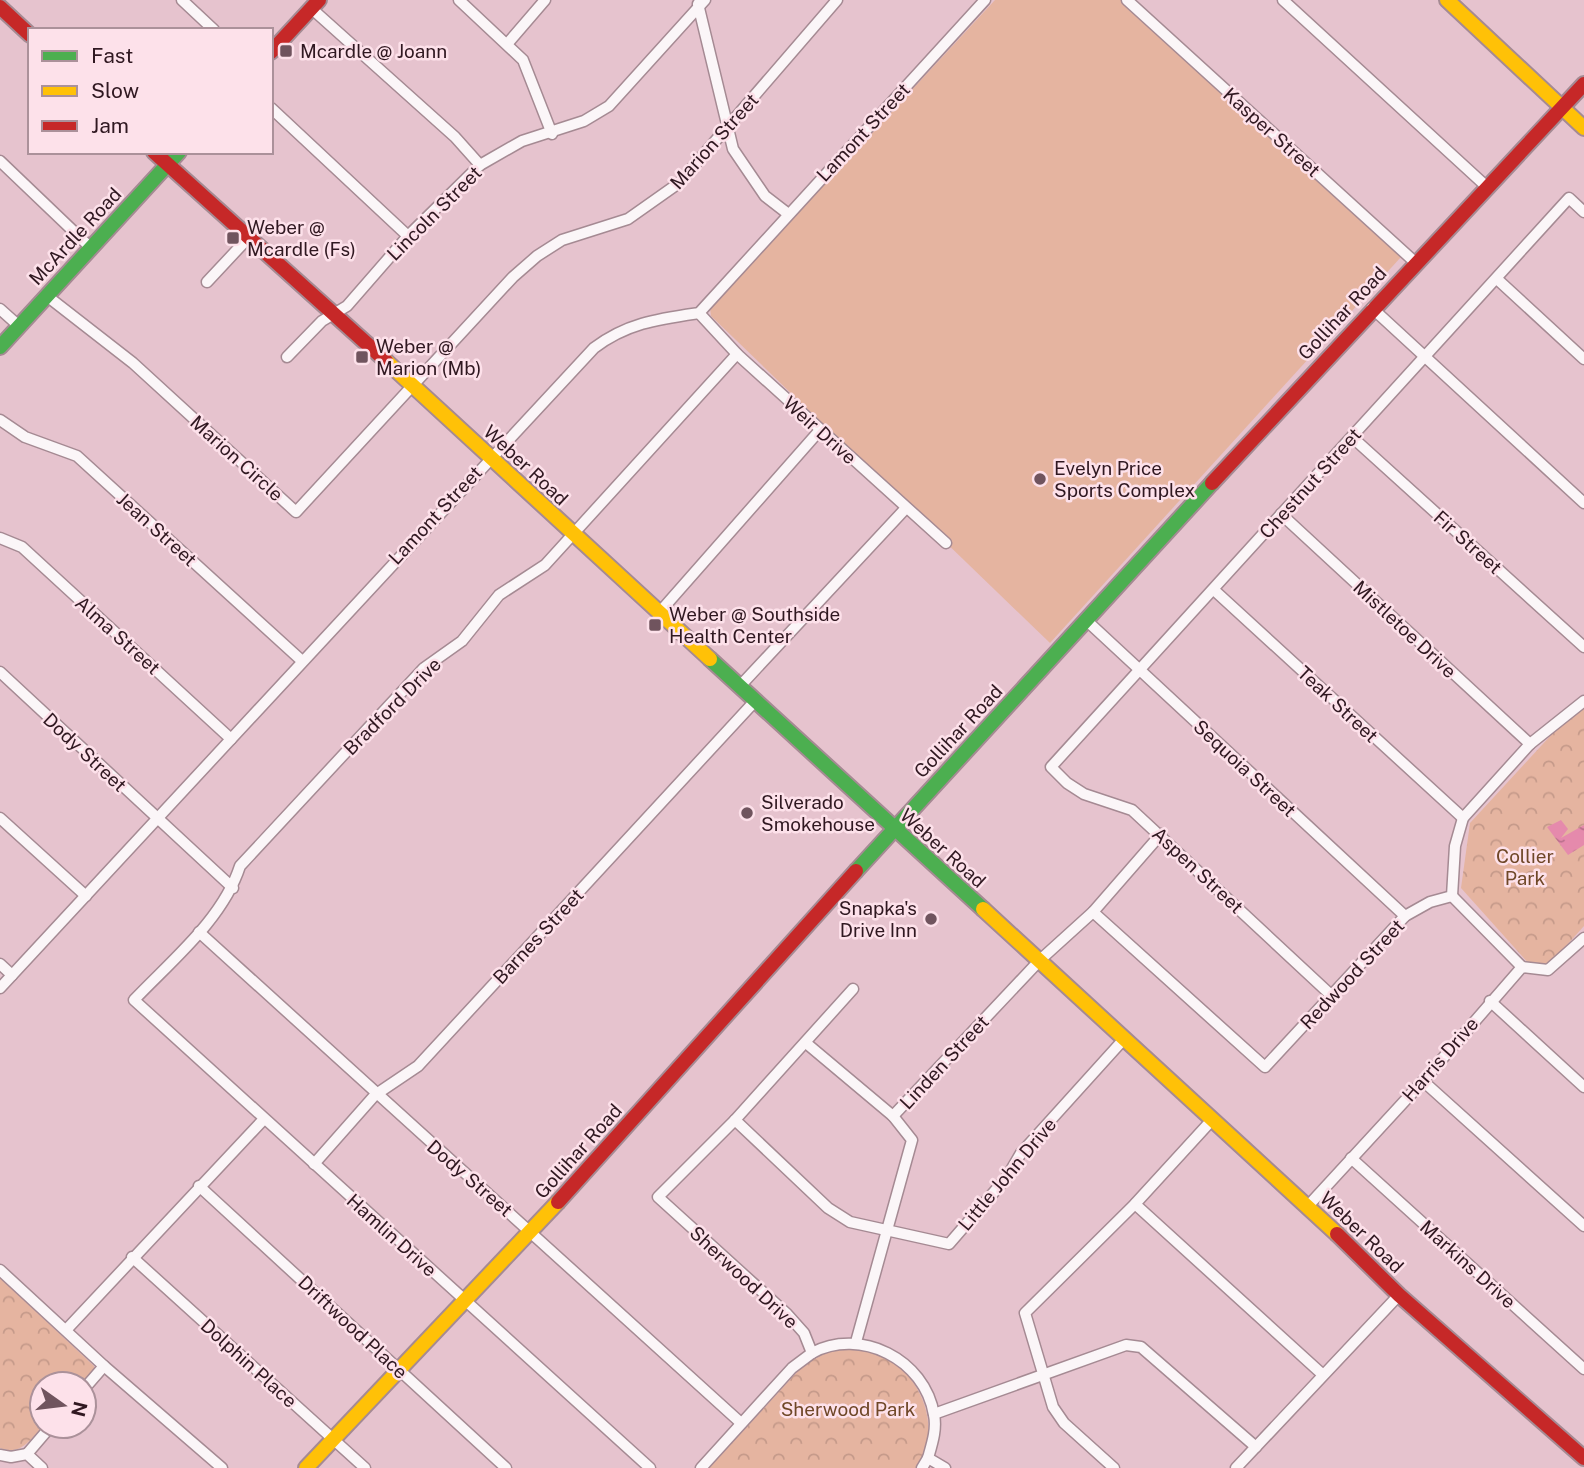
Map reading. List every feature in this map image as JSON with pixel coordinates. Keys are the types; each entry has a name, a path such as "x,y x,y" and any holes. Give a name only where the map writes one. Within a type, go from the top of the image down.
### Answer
{"main road":[{"path":"1447,0 1584,128"},
{"path":"273,50 315,4"},
{"path":"0,7 28,33"},
{"name":"Gollihar Road","path":"306,1468 531,1232 893,830 1372,308 1417,264 1584,84"},
{"name":"Weber Road","path":"156,154 250,236 658,614 741,685 893,830 1040,960 1211,1121 1308,1206 1399,1295 1584,1458"},
{"name":"McArdle Road","path":"0,347 177,154"}],"street":[{"path":"182,0 212,28"},
{"path":"459,0 508,43 523,60 552,134"},
{"path":"508,43 545,0"},
{"name":"Marion Street","path":"411,386 513,277 537,256 562,240 628,219 679,183 837,0"},
{"name":"Lamont Street","path":"0,988 231,739 300,660 594,348 616,331 657,319 699,313 985,0"},
{"name":"Kasper Street","path":"1127,0 1417,264"},
{"path":"1283,0 1487,187"},
{"path":"700,2 733,149 765,196 787,214"},
{"name":"Lincoln Street","path":"287,357 321,321 347,306 408,236 480,165 522,141 552,134 584,121 609,106 700,2"},
{"path":"315,4 455,137 480,165"},
{"path":"273,110 408,236"},
{"path":"0,161 91,248"},
{"name":"Chestnut Street","path":"1051,767 1569,198 1584,212"},
{"path":"207,282 250,236"},
{"path":"1497,279 1584,359"},
{"name":"Marion Circle","path":"47,296 133,363 296,512 411,386"},
{"path":"1372,308 1584,503"},
{"path":"0,309 19,326"},
{"name":"Weir Drive","path":"699,313 737,354 946,543"},
{"name":"Bradford Drive","path":"134,1000 199,932 233,888 240,866 424,668 462,641 499,595 545,565 737,354"},
{"name":"Jean Street","path":"0,420 25,437 77,456 300,660"},
{"path":"658,614 820,430"},
{"name":"Fir Street","path":"1352,437 1584,647"},
{"path":"741,685 906,508"},
{"name":"Mistletoe Drive","path":"1281,514 1530,744"},
{"name":"Alma Street","path":"0,538 22,547 231,739"},
{"name":"Teak Street","path":"1214,590 1463,818"},
{"name":"Sequoia Street","path":"1086,620 1405,916"},
{"name":"Dody Street","path":"0,672 233,888"},
{"name":"Barnes Street","path":"314,1164 375,1095 418,1066 756,700"},
{"path":"1583,941 1548,970 1522,967 1452,896 1455,846 1463,818 1530,744 1584,701"},
{"name":"Aspen Street","path":"1051,767 1067,783 1084,794 1132,810 1161,834 1332,996"},
{"path":"0,817 86,896"},
{"name":"Linden Street","path":"856,1342 912,1140 892,1116 1040,960 1093,912 1161,834"},
{"name":"Redwood Street","path":"1093,912 1265,1067 1405,916 1430,902 1452,896"},
{"name":"Dody Street","path":"199,932 375,1095 741,1423"},
{"path":"0,964 12,975"},
{"name":"Harris Drive","path":"1308,1206 1423,1081 1522,967"},
{"path":"735,1120 853,989"},
{"name":"Hamlin Drive","path":"134,1000 650,1468"},
{"path":"1490,1001 1584,1087"},
{"name":"Little John Drive","path":"735,1120 828,1208 850,1222 949,1244 1007,1177 1021,1153 1124,1039"},
{"path":"806,1043 892,1116"},
{"path":"1423,1081 1584,1226"},
{"path":"67,1329 264,1119"},
{"name":"Sherwood Drive","path":"735,1120 658,1197 787,1314 804,1333 812,1353"},
{"path":"1114,1468 1064,1423 1053,1407 1026,1313 1135,1204 1211,1121"},
{"name":"Markins Drive","path":"1351,1158 1584,1369"},
{"name":"Driftwood Place","path":"199,1186 506,1468"},
{"path":"1135,1204 1322,1374"},
{"name":"Dolphin Place","path":"132,1257 365,1468"},
{"path":"0,1269 104,1366 222,1468"},
{"path":"1236,1468 1399,1295"},
{"path":"701,1468 792,1368 830,1344 856,1342 874,1346 905,1366 927,1394 934,1414 933,1443 922,1468"},
{"path":"934,1414 1126,1345 1141,1347 1256,1447"},
{"path":"98,1373 104,1366"},
{"path":"0,1455 11,1457 27,1454 39,1440"},
{"path":"27,1454 42,1468"},
{"path":"928,1458 945,1468"}],"green space":[{"name":"Evelyn Price Sports Complex","path":"995,0 1121,0 1401,257 1050,643 711,316 710,308"},
{"name":"Collier Park","path":"1584,708 1584,926 1549,965 1530,965 1461,888 1470,823 1553,733"},
{"path":"0,1278 94,1366 94,1370 28,1370 30,1440 14,1450 0,1448"},
{"name":"Sherwood Park","path":"842,1348 875,1352 891,1360 915,1386 928,1418 924,1452 916,1468 709,1468 812,1358"}],"water":[{"path":"1561,820 1568,829 1561,838 1584,825 1584,845 1568,855 1547,827"}],"traffic: fast":[{"path":"0,347 177,154"},
{"path":"856,871 1212,483"},
{"path":"710,659 983,909"}],"traffic: slow":[{"path":"1447,0 1584,128"},
{"path":"386,361 710,659"},
{"path":"983,909 1337,1234"},
{"path":"306,1468 558,1202"}],"traffic: jam":[{"path":"273,50 319,0"},
{"path":"0,7 28,33"},
{"path":"1212,483 1584,84"},
{"path":"156,154 386,361"},
{"path":"558,1202 856,871"},
{"path":"1337,1234 1399,1295 1584,1458"}],"place":[{"name":"Mcardle @ Joann","path":"286,51"},
{"name":"Weber @ Mcardle (Fs)","path":"233,238"},
{"name":"Weber @ Marion (Mb)","path":"362,357"},
{"name":"Evelyn Price Sports Complex","path":"1040,479"},
{"name":"Weber @ Southside Health Center","path":"655,625"},
{"name":"Silverado Smokehouse","path":"747,813"},
{"name":"Snapka's Drive Inn","path":"931,919"}]}
